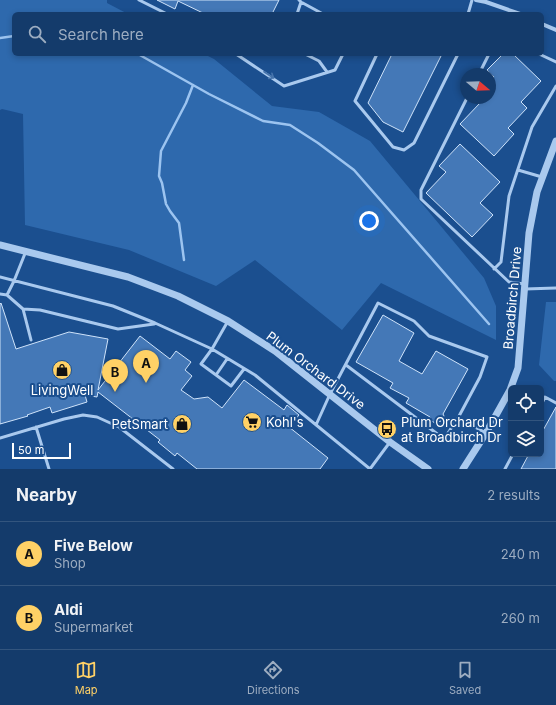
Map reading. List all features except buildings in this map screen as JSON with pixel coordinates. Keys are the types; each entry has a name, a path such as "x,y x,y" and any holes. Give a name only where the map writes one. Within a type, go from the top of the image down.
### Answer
{"street":[{"path":"476,0 510,12"},
{"path":"544,25 556,30"},
{"name":"Broadbirch Drive","path":"463,469 486,433 510,390 518,368 529,233 537,192 556,141"},
{"name":"Plum Orchard Drive","path":"0,244 128,277 178,296 228,321 275,351 390,442 428,469"},
{"name":"Broadbirch Drive","path":"469,469 475,450"}],"lane":[{"path":"139,0 163,12"},
{"path":"469,12 472,0"},
{"path":"297,12 300,1 319,12"},
{"path":"239,56 284,86 335,70 342,56"},
{"path":"309,56 319,61 327,72"},
{"path":"376,56 355,101 393,147 404,150 414,143 457,56"},
{"path":"482,68 488,56"},
{"path":"543,56 556,62"},
{"path":"494,269 500,262 510,196 532,127 556,86"},
{"path":"464,104 421,190 421,199 509,282 525,287 556,288"},
{"path":"518,170 542,177"},
{"path":"7,295 26,251"},
{"path":"0,278 113,306 212,349 255,376 370,469 390,442"},
{"path":"0,294 7,295 23,309 31,340"},
{"path":"316,425 330,394 378,303 414,321 430,336 487,356 480,377 458,418 444,439 346,365"},
{"path":"23,309 40,310 118,329 155,323"},
{"path":"228,321 202,364 231,386 244,369"},
{"path":"216,375 227,359"},
{"path":"544,399 545,397 556,403"},
{"path":"0,438 64,419 83,415 97,418 119,427 173,469"},
{"path":"458,418 486,433"},
{"path":"36,427 49,469"},
{"path":"505,469 511,457"}],"shaded area":[{"path":"0,0 107,0 107,3 124,12 12,12 12,56 208,56 214,59 272,106 319,112 370,141 484,278 496,306 496,340 381,283 342,330 255,260 216,286 129,250 25,225 23,114 2,109 0,110"},
{"path":"546,302 556,302 556,381 554,381 539,365"}],"waterway":[{"path":"0,38 12,36"},
{"path":"142,56 209,94 263,121 290,125 318,143 354,170 489,324"},
{"path":"184,260 179,223 166,204 162,183 159,176 161,151 186,103 193,85"}],"place":[{"name":"LivingWell","path":"62,370"},
{"name":"Five Below","path":"146,383"},
{"name":"Aldi","path":"115,392"},
{"name":"Kohl's","path":"252,422"},
{"name":"PetSmart","path":"182,424"},
{"name":"Plum Orchard Dr at Broadbirch Dr","path":"387,429"}]}
